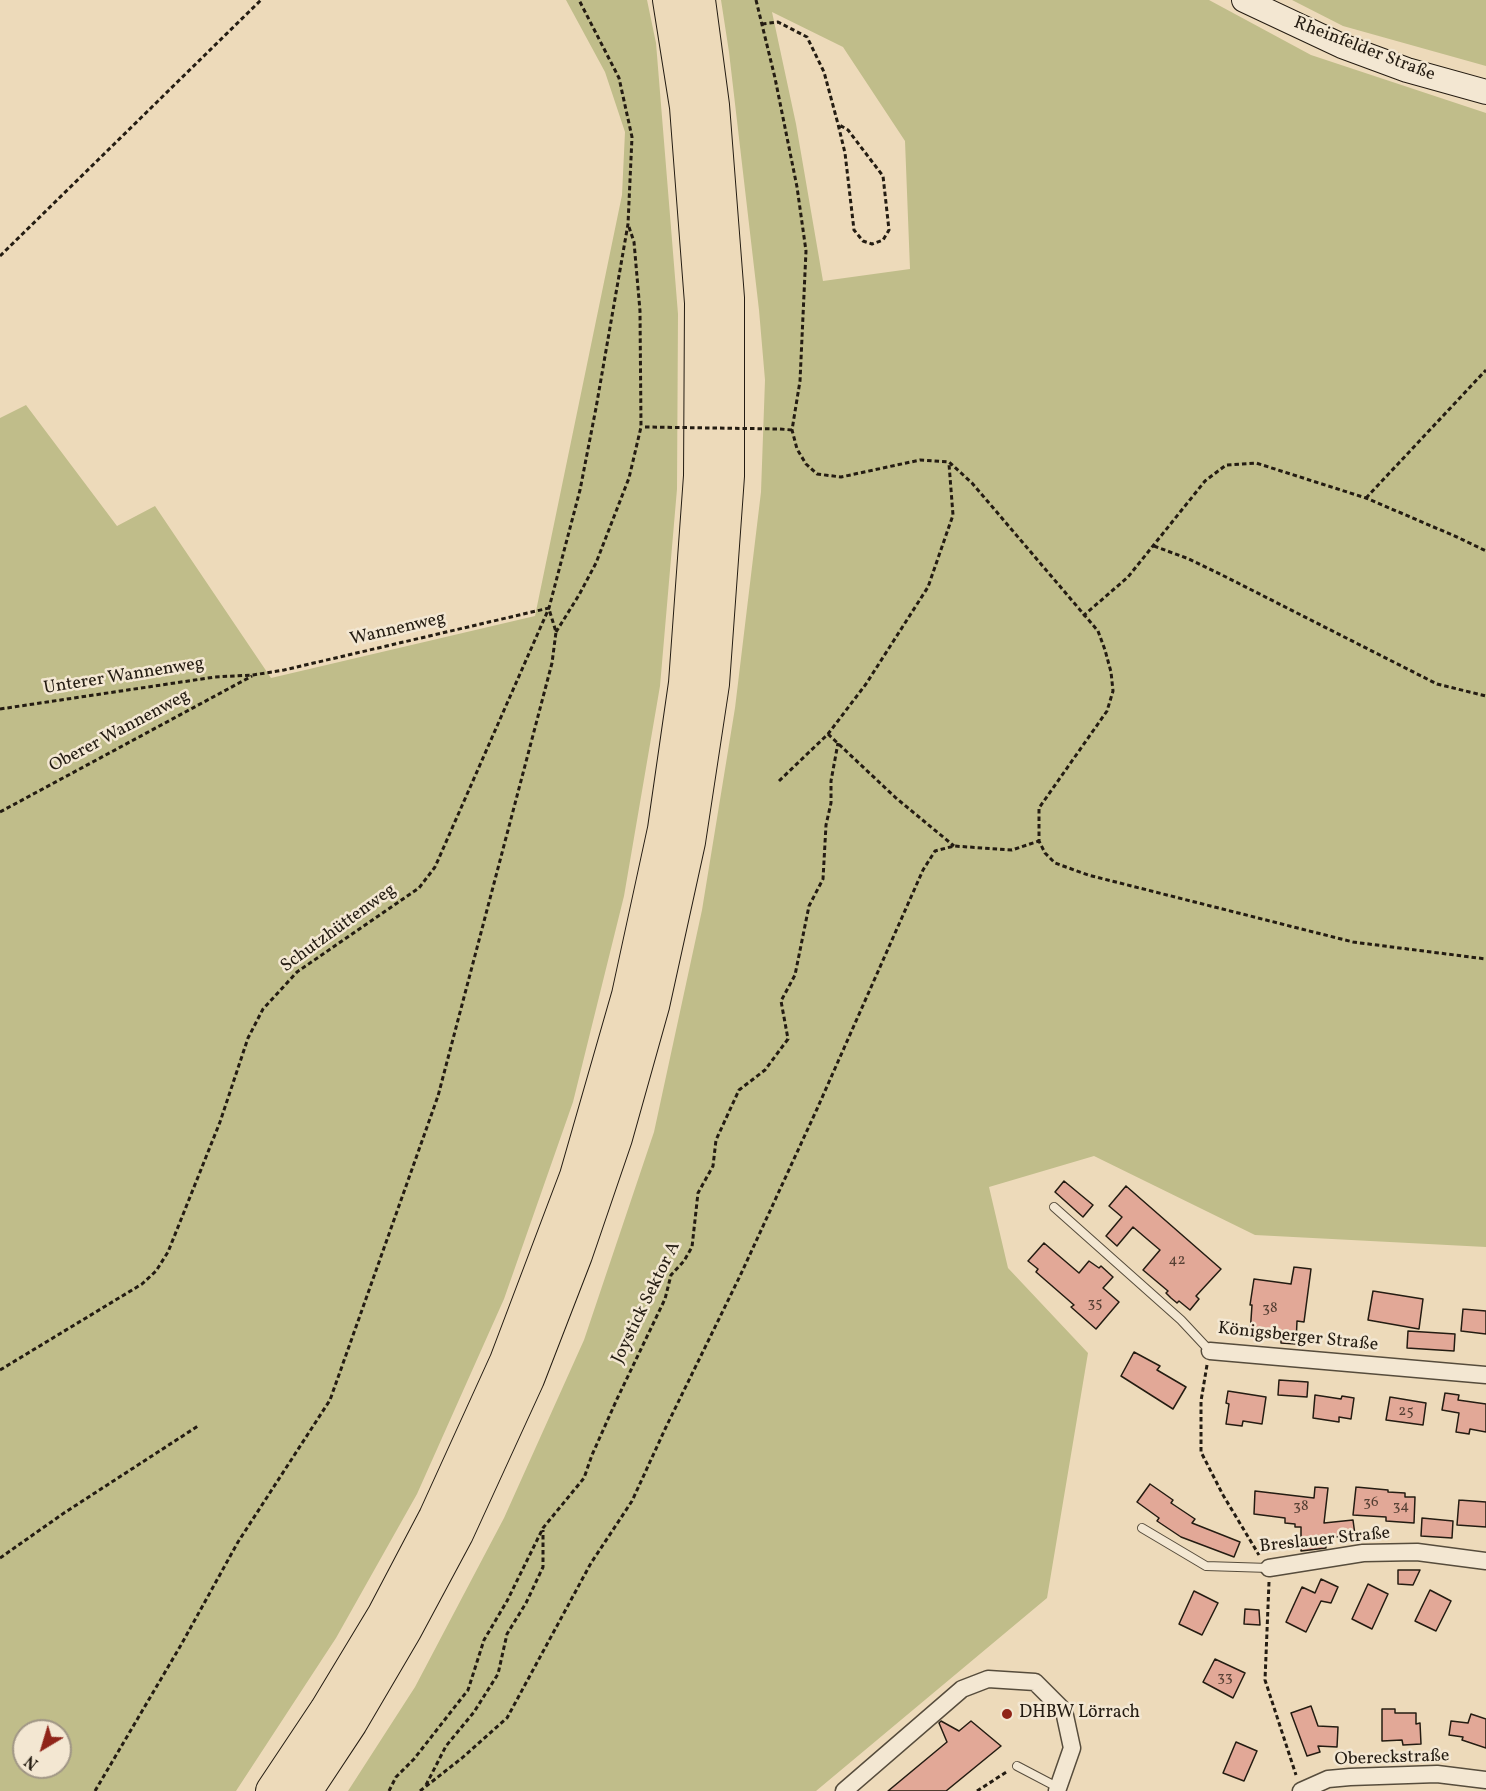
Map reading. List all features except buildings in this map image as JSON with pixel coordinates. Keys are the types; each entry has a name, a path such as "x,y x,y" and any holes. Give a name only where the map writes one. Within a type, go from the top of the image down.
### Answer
{"highway":[{"path":"272,1791 326,1710 384,1614 435,1516 506,1361 576,1176 628,995 664,829 685,683 700,476 701,303 686,107 669,0"},
{"path":"306,1791 351,1723 405,1631 457,1534 528,1379 576,1255 616,1138 653,1006 689,842 713,684 728,476 728,298 713,105 699,0"}],"main road":[{"name":"Rheinfelder Straße","path":"1244,0 1342,46 1407,70 1486,92"}],"street":[{"name":"Königsberger Straße","path":"1210,1351 1486,1375"},
{"name":"Breslauer Straße","path":"1269,1568 1363,1553 1417,1552 1486,1561"},
{"path":"844,1791 962,1689 988,1679 1035,1682 1064,1711 1072,1748 1060,1790"},
{"name":"Obereckstraße","path":"1301,1791 1328,1779 1350,1776 1437,1774 1486,1780"}],"lane":[{"name":"Königsberger Straße","path":"1054,1207 1181,1320 1210,1351"},
{"name":"Breslauer Straße","path":"1142,1528 1206,1566 1269,1568"},
{"path":"1017,1766 1060,1790"}],"path":[{"path":"0,256 261,0"},
{"path":"556,632 596,562 629,478 643,427 640,311 634,242 628,224 632,137 619,78 579,0"},
{"path":"756,0 797,187 806,251 800,381 792,430 797,449 806,464 817,474 841,477 920,460 949,462 972,483 1098,631 1111,672 1113,691 1107,711 1039,808 1039,841 1044,853 1055,863 1088,875 1353,942 1486,959"},
{"path":"762,24 778,22 807,36 824,72 838,124 845,153 854,230 863,241 872,244 883,240 889,230 883,176 848,130 838,124"},
{"name":"Schutzhüttenweg","path":"0,1370 132,1290 156,1272 168,1252 220,1122 248,1038 263,1009 297,972 419,888 435,867 549,608 580,490 597,408 628,224"},
{"path":"1366,498 1486,370"},
{"path":"643,427 792,430"},
{"path":"779,781 828,734 866,684 928,587 953,515 949,462"},
{"path":"1083,616 1128,577 1205,481 1226,465 1256,463 1366,498 1486,551"},
{"path":"1154,546 1217,572 1437,684 1486,696"},
{"path":"95,1791 238,1542 330,1400 438,1096 552,663 556,632 549,608"},
{"name":"Wannenweg","path":"253,675 372,651 549,608"},
{"name":"Unterer Wannenweg","path":"0,709 215,677 253,675"},
{"name":"Oberer Wannenweg","path":"0,812 253,675"},
{"path":"828,734 896,798 954,846"},
{"name":"Joystick Sektor A","path":"389,1791 396,1777 414,1759 468,1690 484,1640 507,1601 543,1528 584,1478 608,1417 665,1299 671,1275 692,1248 698,1192 713,1166 716,1140 739,1090 765,1070 788,1039 781,1001 795,975 809,906 824,879 826,825 838,743"},
{"path":"420,1791 507,1718 591,1563 632,1501 740,1276 923,870 935,851 954,846 1012,850 1039,841"},
{"path":"1210,1351 1201,1401 1200,1452 1251,1543"},
{"path":"0,1558 64,1513 198,1426"},
{"path":"425,1787 446,1746 474,1712 498,1674 507,1634 526,1603 543,1568 543,1528"},
{"path":"1269,1602 1264,1680 1294,1768"},
{"path":"977,1791 1017,1766"}],"shaded area":[{"path":"566,0 647,0 656,43 678,314 677,489 660,686 624,896 573,1102 504,1299 417,1494 336,1638 236,1791 0,1791 0,418 26,405 117,526 155,506 271,678 535,616 622,195 625,132 605,72"},
{"path":"721,0 1209,0 1311,55 1486,113 1486,1247 1255,1235 1094,1156 989,1187 1008,1268 1088,1353 1047,1598 816,1791 348,1791 415,1687 504,1518 584,1340 654,1132 702,910 735,708 761,492 765,380 729,52","holes":["772,12 843,47 905,141 910,269 823,281 796,124"]},
{"path":"1292,0 1486,0 1486,66 1343,26"}],"place":[{"name":"DHBW Lörrach","path":"1007,1714"}]}
